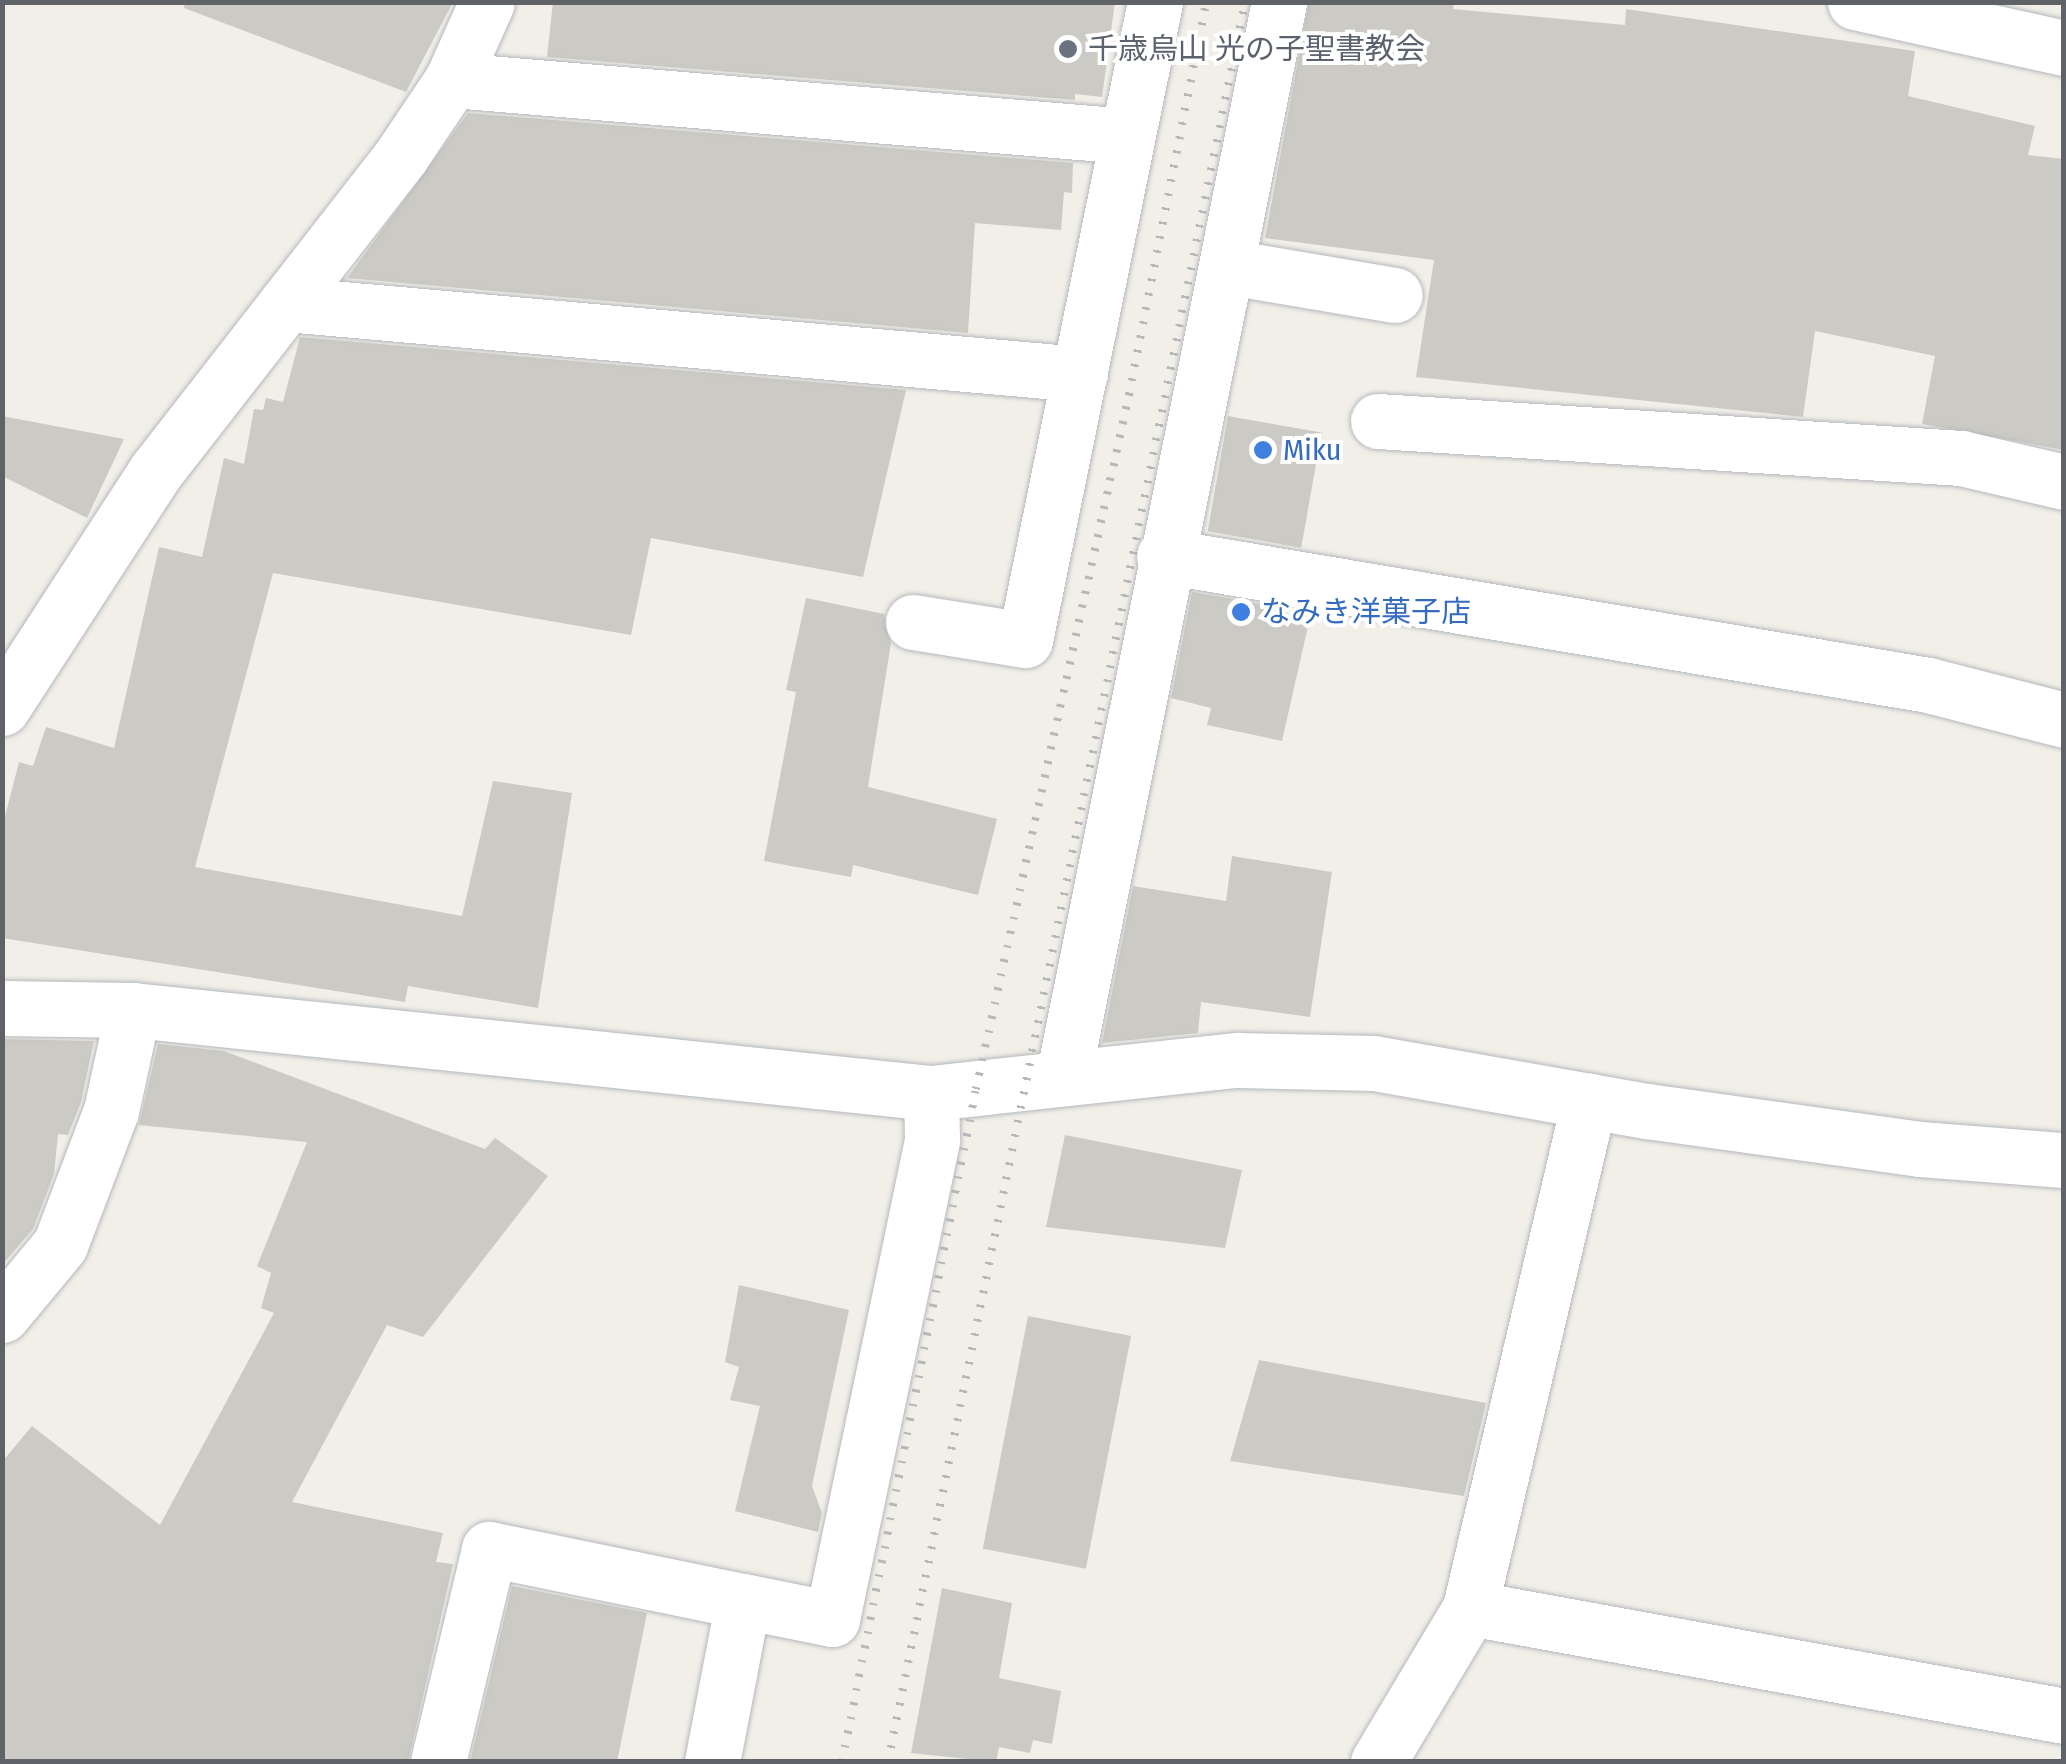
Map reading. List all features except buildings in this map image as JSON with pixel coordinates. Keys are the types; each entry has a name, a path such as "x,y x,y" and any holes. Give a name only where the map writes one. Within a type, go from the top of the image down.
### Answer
{"street":[{"path":"2,708 156,471 452,80 487,2"},
{"path":"913,622 1025,640 1156,2"},
{"path":"1063,1078 1164,556 1228,267 1279,2"},
{"path":"1855,2 2064,48"},
{"path":"452,80 1128,136"},
{"path":"1228,267 1395,296"},
{"path":"286,304 1080,374"},
{"path":"1378,422 1961,458 2064,482"},
{"path":"1164,556 1928,685 2064,720"},
{"path":"2,1008 133,1010 931,1093 1237,1060 1374,1063 1589,1101 1920,1149 2064,1160"},
{"path":"2,1315 60,1245 111,1111 133,1010"},
{"path":"438,1762 489,1549 832,1619 932,1139 931,1093"},
{"path":"1378,1762 1470,1608 1589,1101"},
{"path":"712,1762 743,1601"},
{"path":"1470,1608 2064,1716"}],"railway":[{"path":"842,1762 976,1089 1129,395 1206,2"},
{"path":"888,1762 1245,2"}],"place":[{"name":"千歳烏山 光の子聖書教会","path":"1068,49"},
{"name":"Miku","path":"1263,450"},
{"name":"なみき洋菓子店","path":"1241,612"}]}
